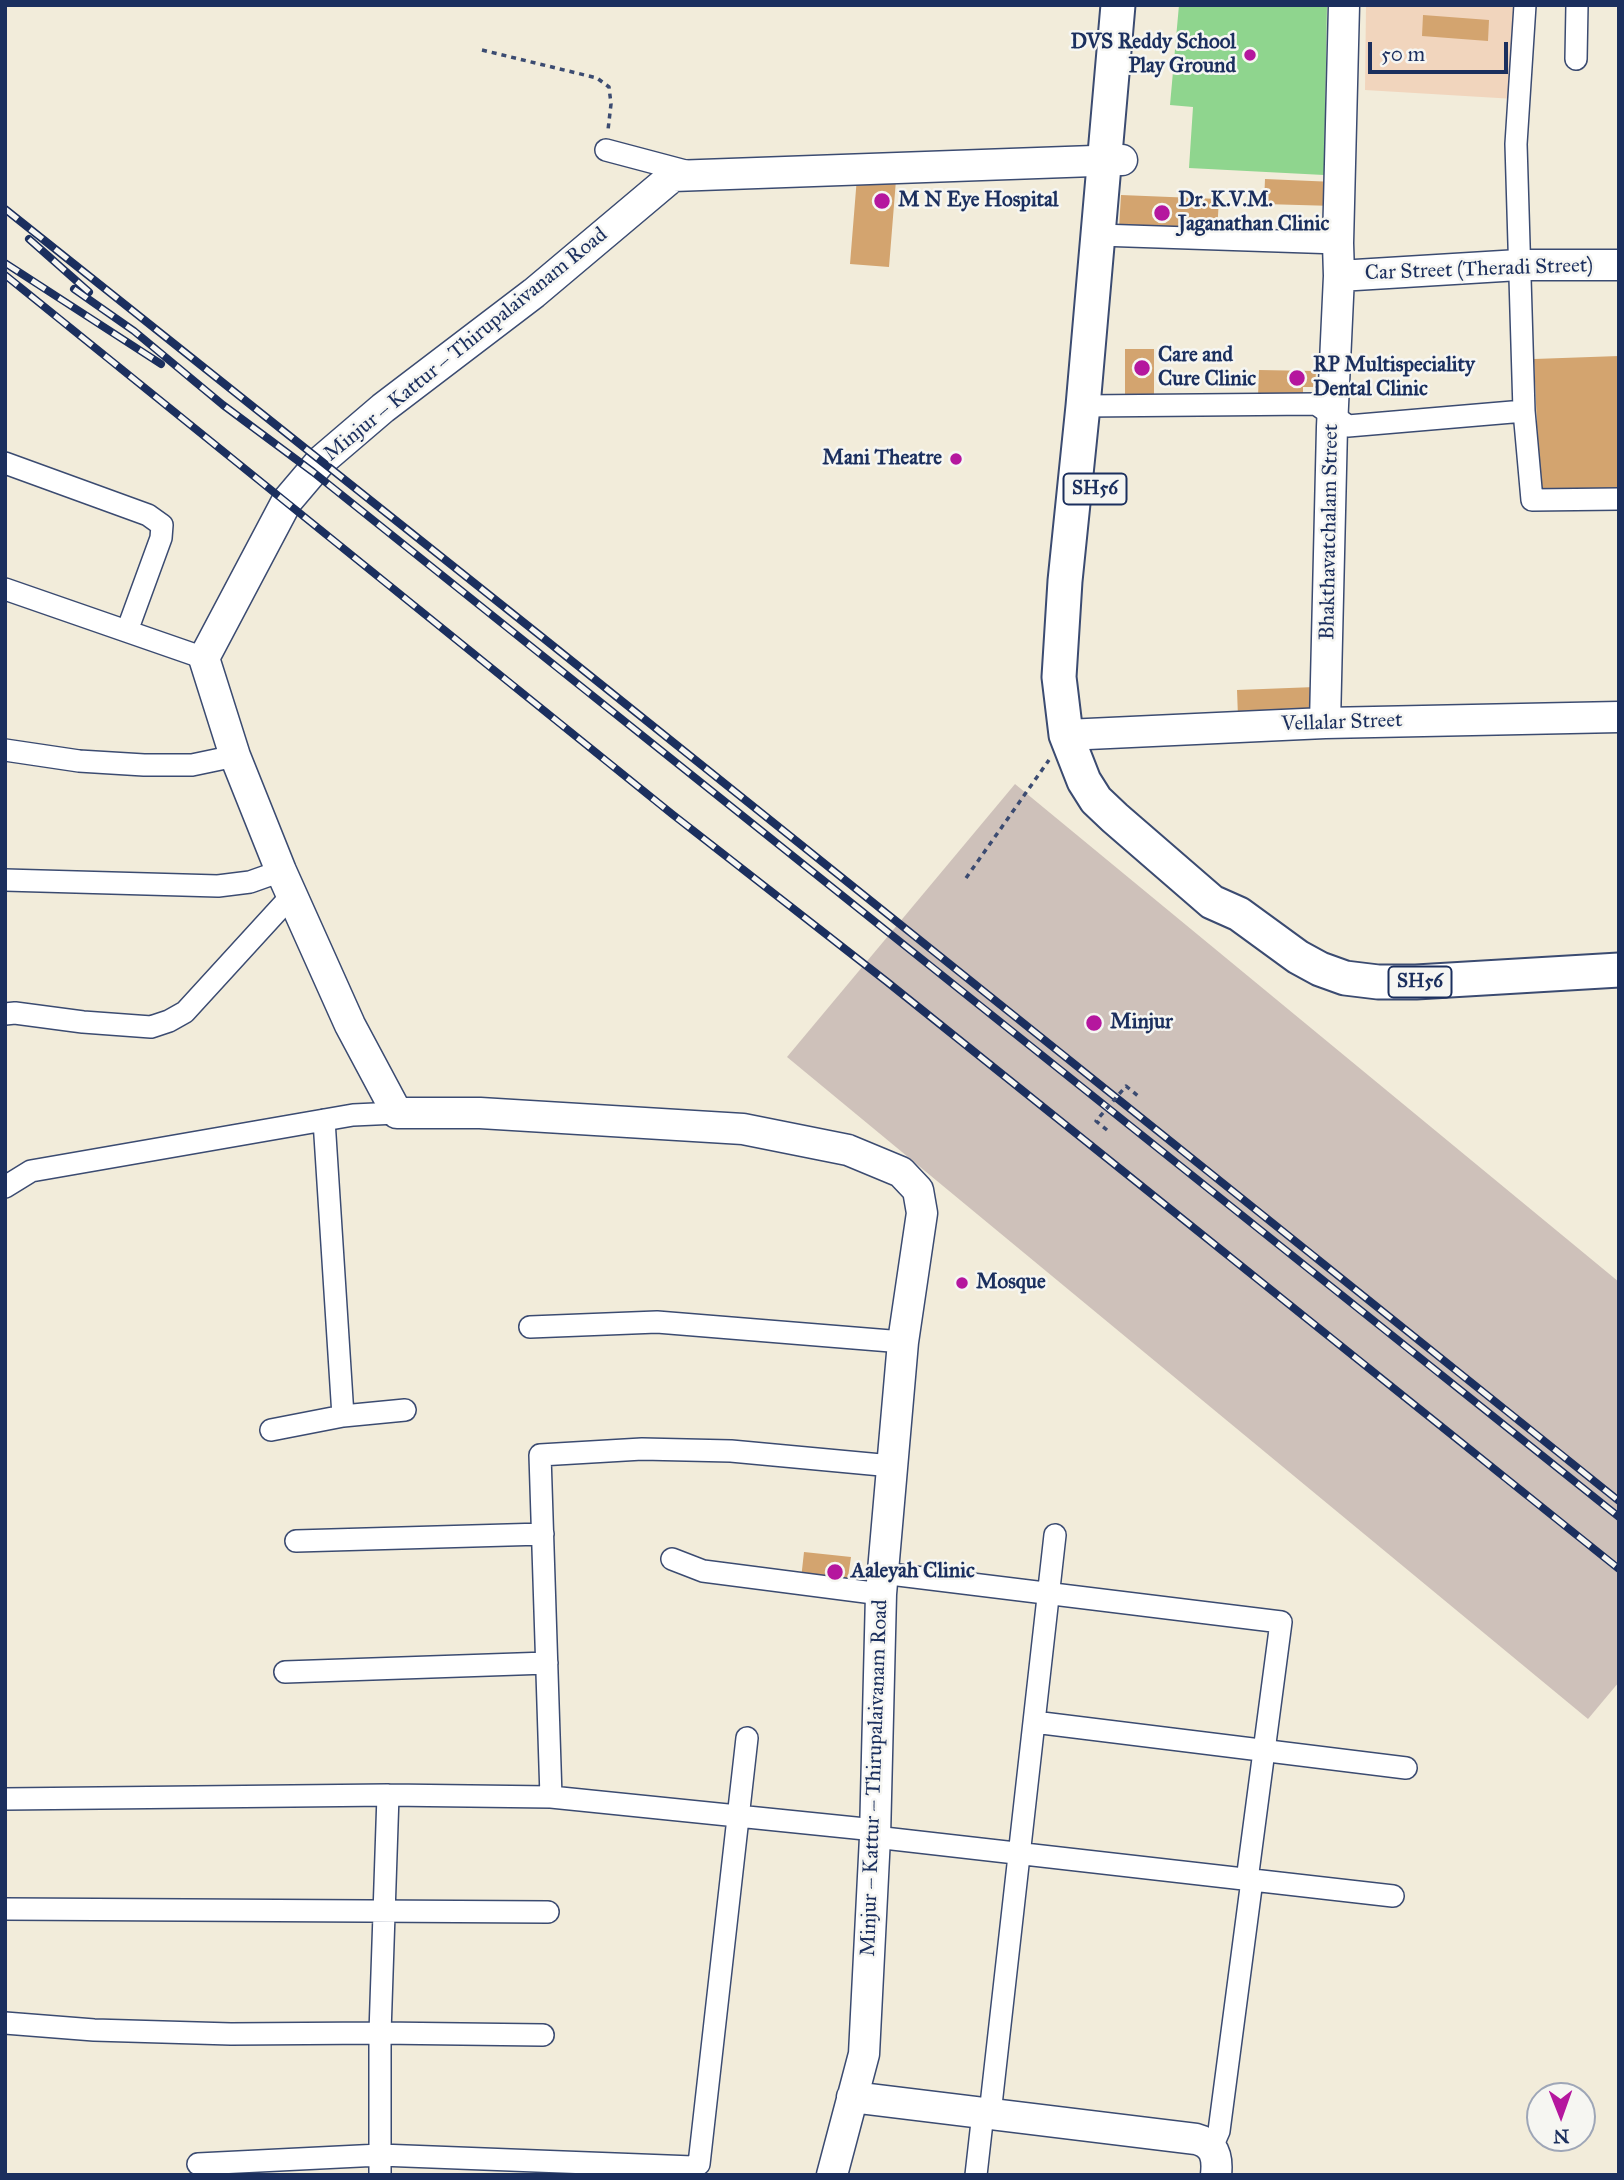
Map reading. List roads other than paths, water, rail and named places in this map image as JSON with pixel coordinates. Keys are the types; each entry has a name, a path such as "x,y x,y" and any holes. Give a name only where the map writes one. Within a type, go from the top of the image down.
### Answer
{"main road":[{"name":"SH56","path":"1118,5 1113,160 1093,406 1065,581 1060,649 1059,677 1077,735 1084,781 1096,800 1115,818 1212,902 1239,914 1298,957 1345,978 1378,982 1416,982 1619,970"},
{"name":"SH56","path":"1113,160 1139,5"},
{"name":"Bhakthavatchalam Street","path":"1325,723 1332,415 1339,276 1344,5"},
{"name":"Minjur – Kattur – Thirupalaivanam Road","path":"204,658 287,501 321,461 383,408 534,293 673,176 1113,160"},
{"name":"Car Street (Theradi Street)","path":"1339,276 1520,265 1619,265"},
{"path":"204,658 235,756 287,883 350,1025 397,1112"},
{"name":"Vellalar Street","path":"1077,735 1325,723 1619,718"},
{"name":"Minjur – Kattur – Thirupalaivanam Road","path":"397,1112 480,1113 744,1129 848,1150 901,1172 918,1190 922,1213 904,1342 881,1583 875,1833 864,2054 832,2175"},
{"path":"852,2098 1185,2137 1203,2141 1214,2161"}],"street":[{"path":"1525,5 1517,144 1524,411 1532,500 1619,499"},
{"path":"1576,58 1577,5"},
{"path":"606,150 698,175"},
{"path":"1108,235 1338,243"},
{"path":"1093,406 1316,404 1348,426 1524,411"},
{"path":"5,463 148,515 162,525 161,538 127,631"},
{"path":"5,589 204,658"},
{"path":"5,750 79,761 144,765 192,765 235,756"},
{"path":"5,880 218,886 250,882 287,883"},
{"path":"5,1014 126,1026 151,1027 169,1021 185,1012 287,883"},
{"path":"5,1187 31,1171 353,1115 397,1112"},
{"path":"324,1120 343,1416"},
{"path":"530,1327 657,1322 904,1342"},
{"path":"271,1430 343,1416 405,1410"},
{"path":"551,1797 540,1455 642,1449 731,1451 892,1466"},
{"path":"296,1541 543,1534"},
{"path":"976,2175 987,2114 1020,1854 1055,1535"},
{"path":"672,1559 703,1571 1049,1593 1281,1622 1214,2161"},
{"path":"285,1672 547,1663"},
{"path":"1034,1722 1406,1768"},
{"path":"198,2164 692,2167 699,2164 747,1738"},
{"path":"380,2165 380,2033 388,1796"},
{"path":"5,1799 551,1797 738,1816 1020,1854 1393,1896"},
{"path":"5,1909 548,1912"},
{"path":"5,2023 94,2030 231,2034 543,2035"}],"railway":[{"path":"5,209 1619,1501"},
{"path":"29,239 89,292"},
{"path":"5,263 161,364"},
{"path":"5,275 672,814 886,981 1619,1569"},
{"path":"74,289 134,331 223,405 313,472 1619,1517"}],"place":[{"name":"DVS Reddy School Play Ground","path":"1250,55"},
{"name":"M N Eye Hospital","path":"882,201"},
{"name":"Dr. K.V.M. Jaganathan Clinic","path":"1162,213"},
{"name":"Care and Cure Clinic","path":"1142,368"},
{"name":"RP Multispeciality Dental Clinic","path":"1297,378"},
{"name":"Mani Theatre","path":"956,459"},
{"name":"Minjur","path":"1094,1023"},
{"name":"Mosque","path":"962,1283"},
{"name":"Aaleyah Clinic","path":"835,1572"}]}
